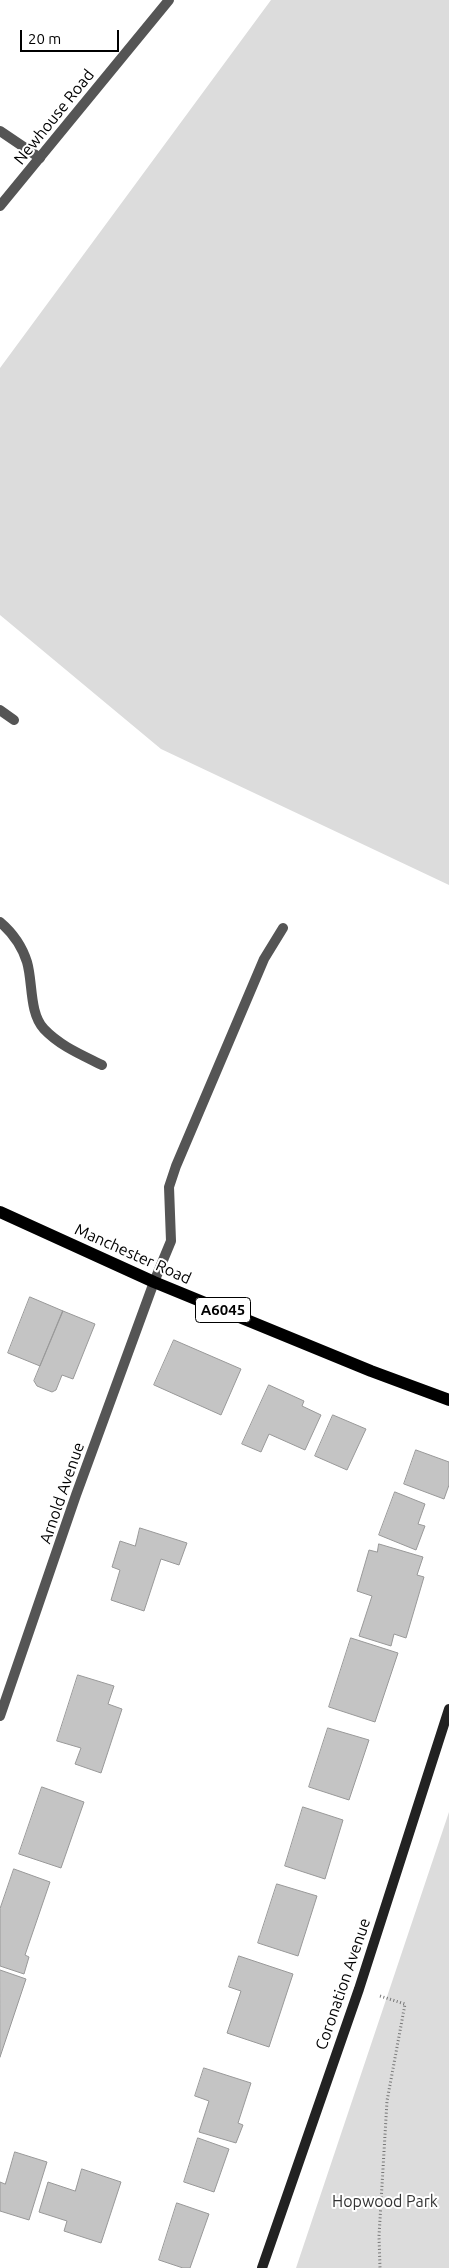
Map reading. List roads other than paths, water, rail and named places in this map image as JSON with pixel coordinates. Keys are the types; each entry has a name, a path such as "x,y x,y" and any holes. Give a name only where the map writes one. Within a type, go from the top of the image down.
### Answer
{"main road":[{"name":"Manchester Road","path":"0,1212 154,1282 371,1371 449,1400"}],"street":[{"name":"Newhouse Road","path":"0,206 169,0"},
{"path":"0,131 40,158"},
{"path":"0,710 14,720"},
{"path":"0,922 14,935 27,962 35,1009 42,1028 64,1046 102,1065"},
{"name":"Arnold Avenue","path":"0,1716 76,1495 154,1282 171,1241 169,1187 176,1166 264,959 283,928"},
{"name":"Coronation Avenue","path":"262,2268 359,1989 449,1709"}],"park label":[{"name":"Hopwood Park","path":"385,2202"}]}
